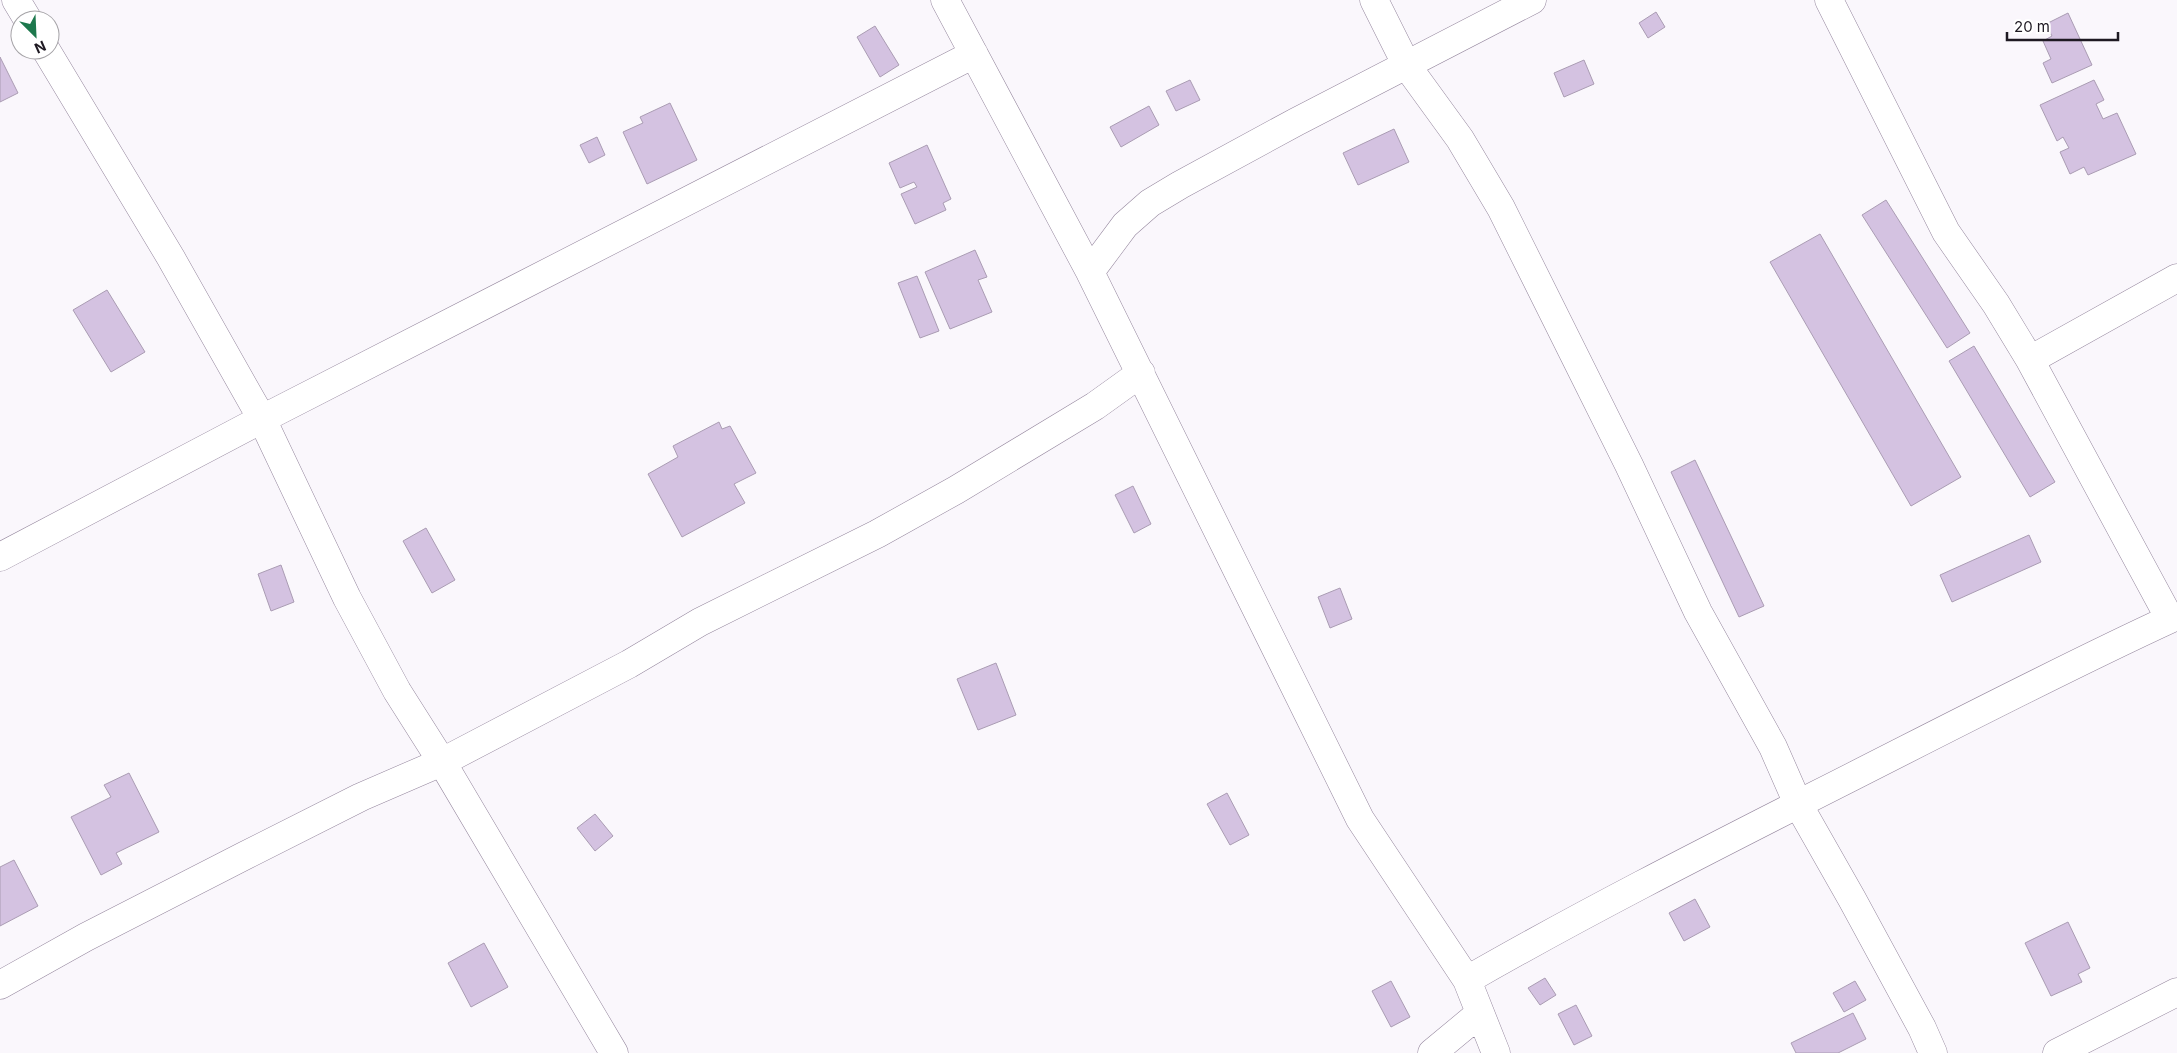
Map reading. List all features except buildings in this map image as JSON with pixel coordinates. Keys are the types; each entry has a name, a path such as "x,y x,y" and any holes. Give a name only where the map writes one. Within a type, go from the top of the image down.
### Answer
{"street":[{"path":"945,0 1090,272 1360,819 1467,980 1496,1053"},
{"path":"1374,0 1407,66 1460,139 1501,208 1629,464 1698,612 1773,747 1798,804 1922,1028 1933,1053"},
{"path":"1090,272 1125,226 1150,204 1180,185 1296,122 1532,0"},
{"path":"1467,980 1639,885 2061,670 2173,627 2030,360 1996,304 1946,232 1829,0"},
{"path":"0,557 262,419 974,54"},
{"path":"52,60 171,258 262,419 347,598 397,691 442,762 614,1053"},
{"path":"2030,360 2177,278"},
{"path":"0,984 86,937 263,846 362,797 442,762 629,664 700,622 877,534 940,499 1095,406 1141,373"},
{"path":"2056,1053 2177,992"},
{"path":"1432,1053 1479,1014"}]}
